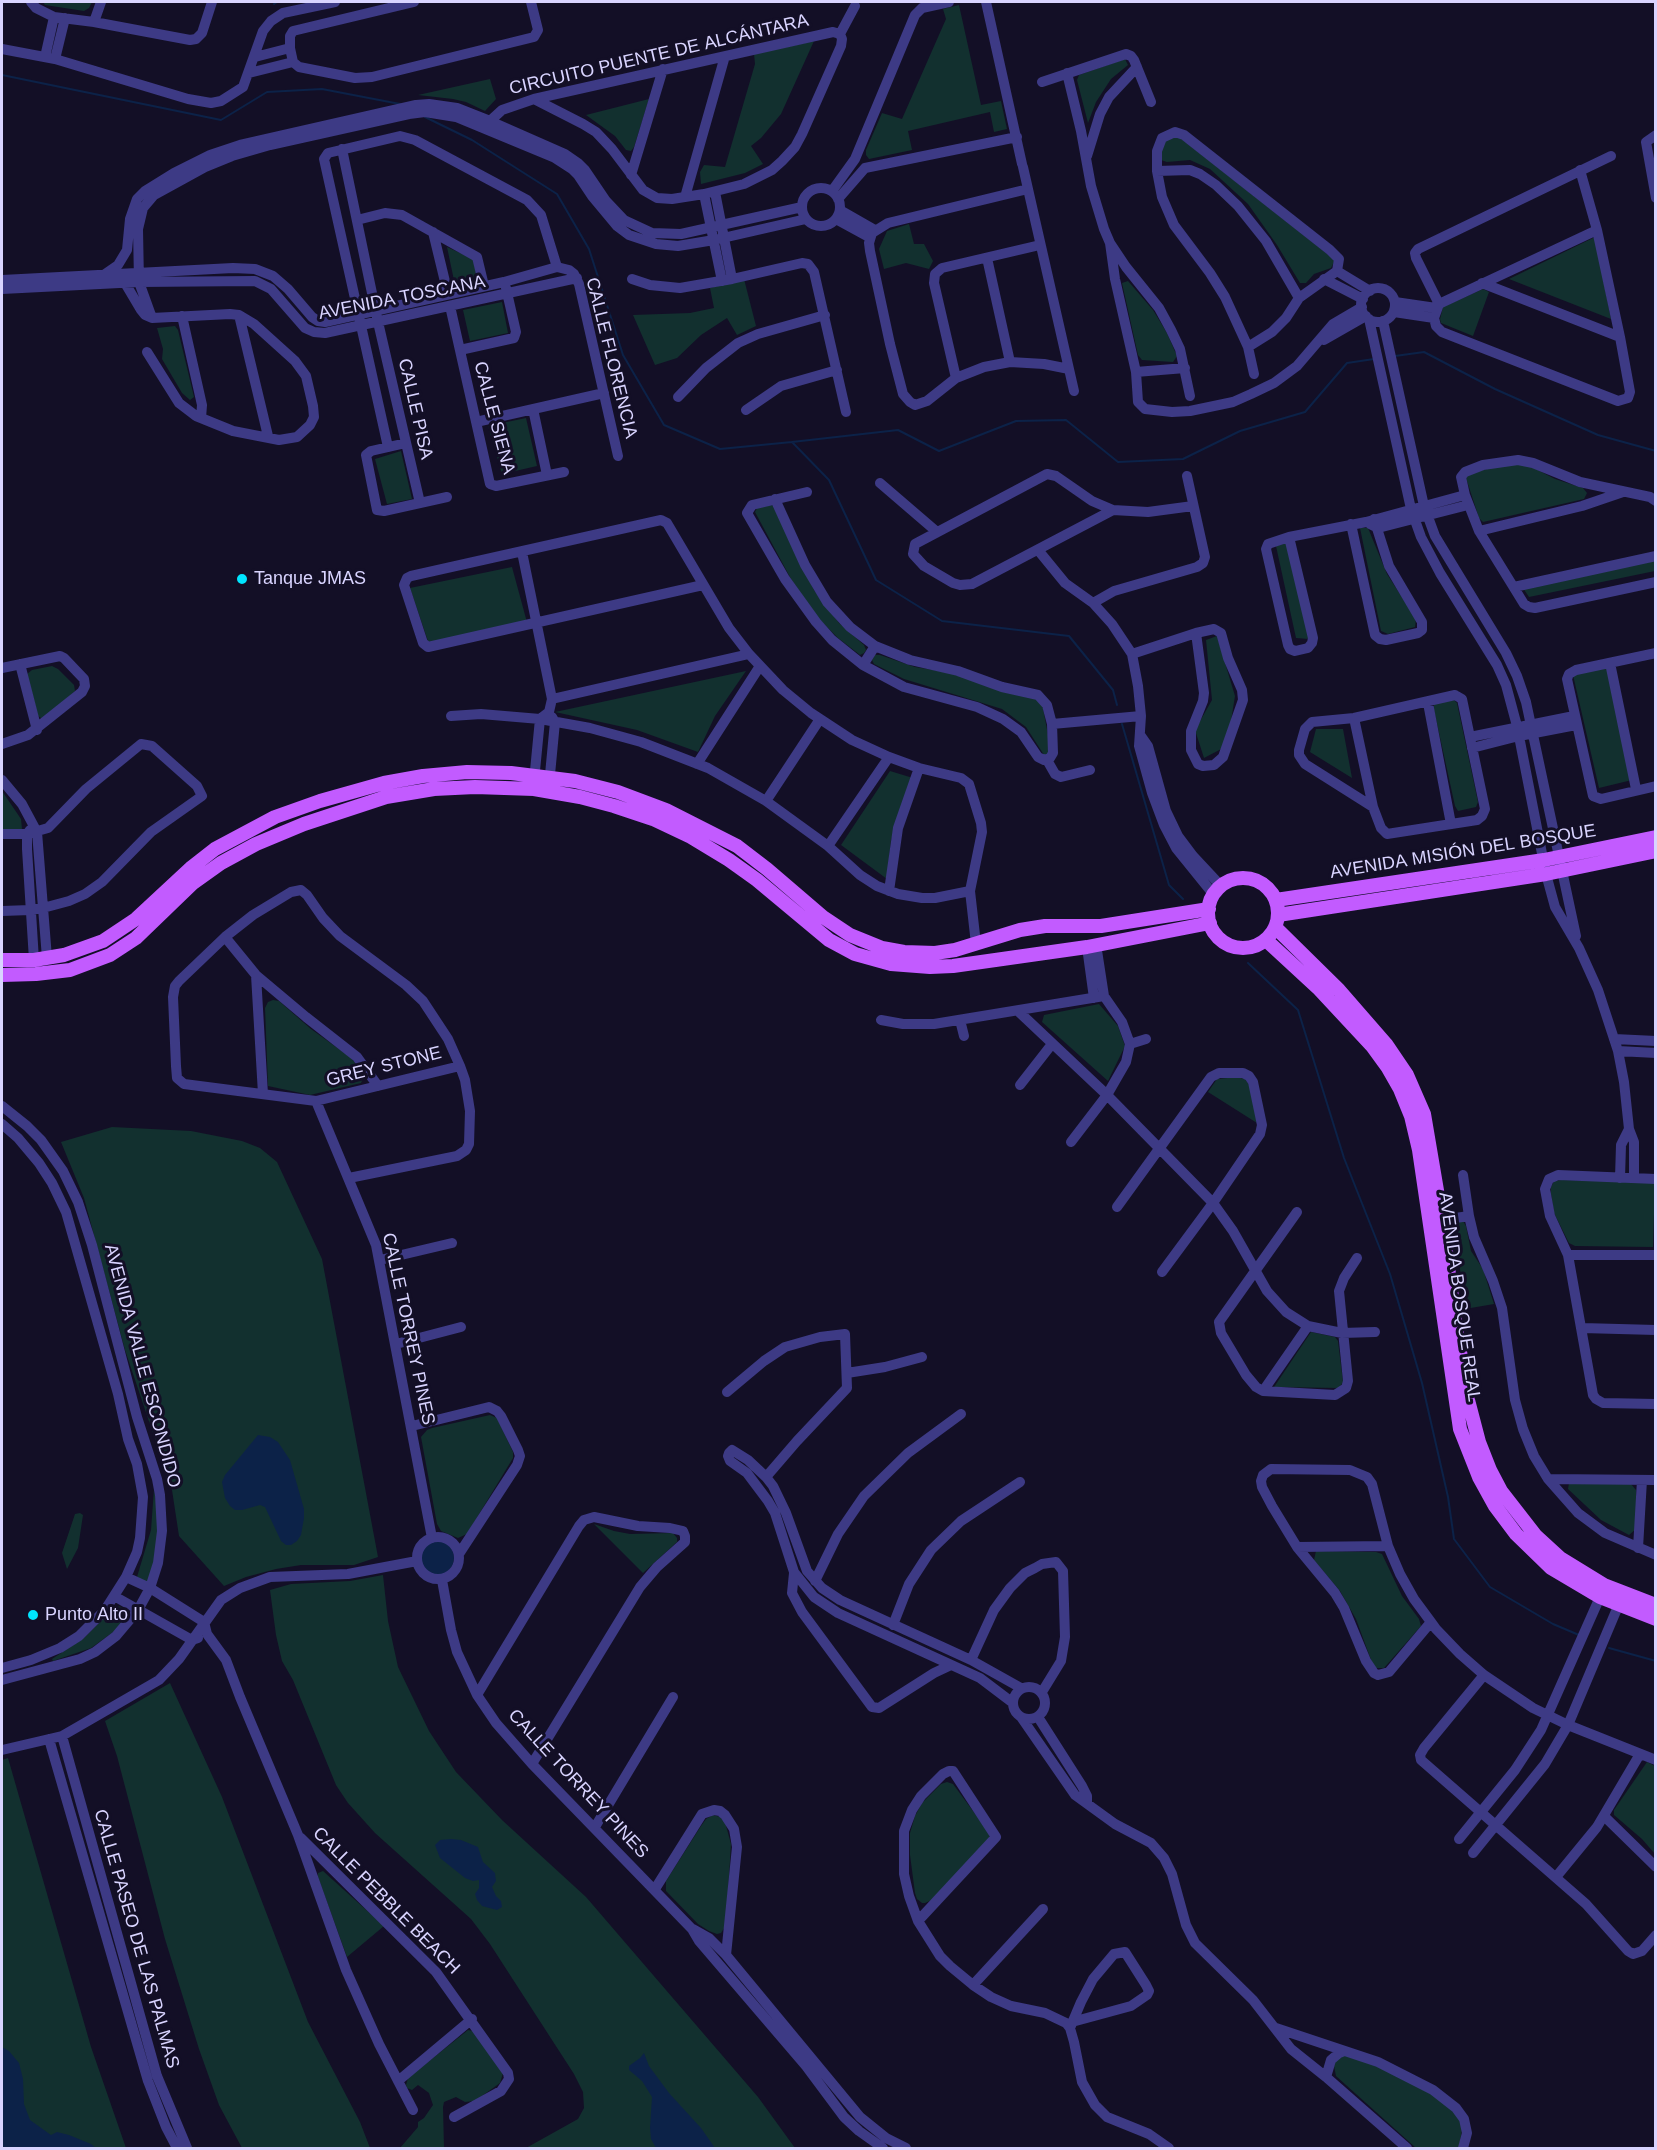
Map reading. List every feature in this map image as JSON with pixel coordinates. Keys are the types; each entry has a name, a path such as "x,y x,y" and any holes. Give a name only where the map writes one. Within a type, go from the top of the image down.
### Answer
{"main road":[{"path":"2,960 40,959 83,949 118,932 136,919 192,867 233,838 275,817 342,794 384,783 439,774 488,772 549,784 594,786 641,800 717,835 753,858 849,935 893,950 920,953 955,950 1020,930 1045,926 1101,926 1209,909"},
{"path":"2,975 70,970 110,955 136,938 193,883 221,863 256,844 320,818 386,797 434,789 534,782"},
{"path":"549,784 653,819 691,837 753,877 829,940 855,954 891,964 930,968 1092,945 1210,924"},
{"path":"320,818 342,794"},
{"name":"AVENIDA MISIÓN DEL BOSQUE","path":"1561,864 1656,837"},
{"name":"AVENIDA MISIÓN DEL BOSQUE","path":"1276,921 1561,864 1656,852"},
{"name":"AVENIDA MISIÓN DEL BOSQUE","path":"1276,900 1545,867"},
{"path":"1248,878 1265,885 1276,900 1276,921 1266,940 1257,945 1246,948 1234,947 1223,942 1215,934 1210,924 1209,909 1217,891 1230,881 1248,878"},
{"name":"AVENIDA BOSQUE REAL","path":"1276,921 1386,1044 1407,1075 1424,1114 1442,1220 1460,1429 1479,1477 1508,1525 1539,1557 1569,1580 1600,1597 1656,1619"},
{"path":"1092,945 1100,935 1124,923"},
{"name":"AVENIDA BOSQUE REAL","path":"1266,940 1318,988 1372,1046 1400,1089 1411,1116 1419,1150 1450,1321 1468,1400 1479,1442 1490,1470 1512,1507 1536,1536 1578,1571 1604,1585 1656,1605"}],"street":[{"path":"31,2 36,8 60,17 182,39 196,39 202,33 212,2"},
{"path":"94,22 101,2"},
{"path":"2,49 50,58 199,102 211,103 243,87 263,31 271,21 283,13 335,2"},
{"path":"414,2 293,31 290,36 293,62 299,67 355,78 372,77 534,37 538,30 531,2"},
{"path":"872,234 837,205 821,188 815,189 806,196 802,207 810,223 827,225 837,205 915,15 922,8 949,2"},
{"path":"986,2 1074,391"},
{"path":"534,99 596,132 647,194 657,198 685,197 744,184 782,162 795,147 841,45 840,34 855,6"},
{"path":"50,58 60,17"},
{"name":"CIRCUITO PUENTE DE ALCÁNTARA","path":"490,121 502,110 534,99 833,32 840,34"},
{"path":"255,57 290,48"},
{"path":"1042,82 1126,54 1131,56 1137,67 1151,102"},
{"path":"685,197 725,56"},
{"path":"249,73 293,62"},
{"path":"1087,159 1093,133 1109,97 1137,67"},
{"path":"631,175 663,69"},
{"path":"1067,73 1097,207 1110,243 1115,279 1136,372 1138,402 1142,407 1149,410 1172,412 1214,407 1233,402 1274,383 1289,373 1317,345 1333,324 1366,306 1378,288 1387,291 1394,307"},
{"path":"319,130 401,107 429,104 457,108 565,154 616,213 637,228 652,233 681,234 802,207"},
{"path":"152,318 139,277 134,228 133,207 145,191 174,173 224,150 409,114 441,113 485,128 575,166 610,219 629,235 640,240 667,246 719,238 806,219"},
{"path":"1248,347 1262,340 1279,326 1299,298 1336,271 1339,259 1336,254 1184,135 1175,132 1162,138 1157,151 1157,171 1166,208 1174,225 1225,297 1248,347 1254,374"},
{"path":"1656,135 1646,142 1656,198"},
{"path":"359,320 324,159 328,153 342,149 408,137 527,200 544,221 557,267"},
{"path":"837,205 865,168 1017,137"},
{"path":"342,149 378,322"},
{"path":"1580,170 1597,230 1630,392 1628,398 1621,401 1442,332 1436,326 1436,311 1416,258 1418,249 1580,170 1611,156"},
{"path":"855,159 865,168"},
{"path":"1157,171 1190,170 1216,184 1259,231 1299,298"},
{"path":"872,234 888,224 1028,189"},
{"path":"709,193 727,280"},
{"path":"357,220 392,213 402,215 477,257 480,261 484,286"},
{"path":"107,279 123,258 134,228"},
{"path":"1394,307 1436,311 1482,283 1597,230"},
{"path":"433,232 448,294"},
{"path":"872,234 870,251 899,381 906,398 915,405 927,401 956,378 984,367 1010,362 1044,364 1069,369"},
{"path":"1110,243 1167,322 1180,349 1190,396"},
{"path":"956,378 934,278 935,273 942,268 1040,245"},
{"path":"987,258 1010,362"},
{"path":"632,279 650,285 680,288 802,263 808,264 814,272 846,412"},
{"name":"CALLE FLORENCIA","path":"557,267 569,270 577,278 618,456"},
{"name":"AVENIDA TOSCANA","path":"2,280 107,279 125,283 139,277 255,281 271,289 301,324 310,330 325,333 359,320 376,310 504,282 557,267"},
{"path":"232,268 233,280"},
{"name":"AVENIDA TOSCANA","path":"2,289 232,268 255,269 280,281 318,321 378,322 577,278"},
{"path":"255,269 255,281"},
{"path":"1336,271 1366,306 1383,321 1426,511 1435,536 1506,653 1517,676 1532,728 1579,948"},
{"path":"1324,279 1366,306 1413,514 1427,550 1497,665 1506,685 1555,906 1579,948 1598,990 1618,1051 1629,1129 1635,1146 1634,1178"},
{"path":"460,350 514,338 516,332 504,282"},
{"path":"125,283 141,310 152,318 239,315 264,331 301,369 309,385 314,417 310,425 297,437 289,440 233,431 201,417 179,403 147,352"},
{"path":"1482,283 1620,337"},
{"name":"CALLE SIENA","path":"450,306 490,484 493,486 564,472"},
{"path":"1383,321 1388,319 1394,307"},
{"path":"239,315 268,436"},
{"path":"678,397 706,368 738,343 758,334 825,315"},
{"path":"182,316 202,405 201,417"},
{"name":"CALLE PISA","path":"359,320 388,447"},
{"name":"CALLE PISA","path":"378,322 420,503"},
{"path":"1136,372 1185,368"},
{"path":"746,410 780,386 837,370"},
{"path":"476,422 604,393"},
{"name":"CALLE SIENA","path":"533,409 547,475"},
{"path":"406,443 371,451 366,455 377,510 384,511 447,497"},
{"path":"1656,501 1650,497 1580,482 1533,463 1518,460 1483,465 1465,472 1461,477 1466,500 1479,531 1524,604 1533,608 1656,582"},
{"path":"1113,510 972,584 960,585 924,566 913,554 915,544 1050,474 1092,501 1113,510 1148,512 1193,506"},
{"path":"1093,603 1114,591 1197,567 1203,563 1205,557 1187,476"},
{"path":"880,483 937,532"},
{"path":"1479,531 1582,506 1623,491"},
{"path":"807,492 752,505 747,513 802,604 832,640 863,665 904,687 994,713 1014,726 1027,739 1038,757 1047,760 1059,777 1090,770"},
{"path":"775,499 805,565 827,602 850,627 875,646 910,660 958,671 1002,687 1038,695 1047,705 1052,724 1053,753 1047,760"},
{"path":"1289,537 1313,638 1308,648 1295,651 1288,645 1266,549 1270,542 1289,537 1351,524 1372,523 1466,500"},
{"path":"703,585 428,647 423,643 404,585 407,578 411,576 661,520 670,526 729,628 749,654 783,690 852,740 920,768 961,778 971,788 982,832 970,891 976,944"},
{"path":"1351,524 1374,633 1380,639 1386,640 1418,633 1423,626 1389,566 1372,523"},
{"path":"1038,550 1065,584 1093,603 1112,624 1132,654 1138,686 1141,736 1148,746 1167,823 1217,891"},
{"path":"522,552 552,699 534,782"},
{"path":"1514,587 1656,556"},
{"path":"1132,654 1196,633 1214,629 1221,633 1243,695 1242,706 1223,757 1214,765 1198,764 1191,750 1191,731 1204,693 1196,633"},
{"path":"863,665 875,646"},
{"path":"1656,653 1576,670 1569,674 1568,684 1593,796 1601,799 1656,786"},
{"path":"552,699 749,654"},
{"path":"2,668 60,656 84,678 86,686 37,730 21,739 2,744"},
{"path":"1610,663 1636,789"},
{"path":"20,664 37,730"},
{"path":"697,764 760,666"},
{"path":"1354,718 1373,807 1381,828 1387,834 1477,820 1484,812 1460,697 1455,696 1354,718 1312,722 1305,729 1299,750 1299,755 1305,764 1373,807"},
{"path":"1428,703 1451,824"},
{"path":"451,716 481,714 548,718 641,742 697,764 766,801 828,846 866,879 889,891 922,898 935,898 970,891"},
{"path":"1052,724 1141,716"},
{"path":"548,718 549,784"},
{"path":"766,801 820,719"},
{"path":"1471,742 1575,720"},
{"path":"2,834 48,828 86,789 141,744 152,746 197,786 202,796 152,832 96,886 69,901 43,908 2,911"},
{"path":"828,846 889,757"},
{"path":"889,891 898,828 920,768"},
{"path":"2,780 22,804 32,830 43,908 40,959"},
{"path":"32,830 30,910 40,959"},
{"path":"316,1101 184,1084 177,1078 173,991 179,981 225,937 273,902 295,890 304,892 340,936 406,986 423,1002 439,1023 460,1066 469,1095 469,1144 466,1150 457,1156 349,1178"},
{"path":"225,937 256,975 357,1057 378,1086"},
{"path":"1071,1142 1107,1095 1126,1062 1130,1044 1122,1022 1099,997 1092,945"},
{"path":"256,975 262,1094"},
{"path":"881,1020 903,1024 934,1024 1099,997"},
{"path":"1018,1011 1107,1095 1213,1203 1233,1231 1275,1302 1286,1312 1308,1326 1342,1334 1375,1332"},
{"path":"960,1020 964,1036"},
{"path":"1130,1044 1146,1039"},
{"path":"1614,1039 1656,1041"},
{"path":"1020,1085 1052,1044"},
{"path":"1618,1051 1656,1053"},
{"name":"GREY STONE","path":"316,1101 460,1066"},
{"path":"1117,1207 1211,1077 1219,1074 1243,1073 1249,1076 1253,1082 1262,1130 1213,1203 1162,1272"},
{"name":"CALLE TORREY PINES","path":"316,1101 370,1228 380,1260 432,1538"},
{"name":"AVENIDA VALLE ESCONDIDO","path":"2,1106 27,1126 53,1156 71,1185 84,1217 160,1495 160,1548 150,1588 138,1610 116,1636 95,1652 69,1663 2,1680"},
{"name":"AVENIDA VALLE ESCONDIDO","path":"2,1124 27,1147 44,1170 66,1212 142,1485 143,1497 137,1552 126,1577 92,1625 60,1648 31,1660 2,1668"},
{"path":"1620,1178 1622,1145 1629,1129"},
{"path":"1463,1175 1474,1237 1502,1308 1515,1400 1523,1429 1534,1455 1548,1479 1578,1513 1592,1524 1656,1555"},
{"path":"1656,1179 1558,1175 1547,1181 1545,1189 1548,1208 1568,1255 1582,1328 1590,1390 1596,1400 1603,1403 1656,1404"},
{"path":"1297,1212 1218,1325 1252,1383 1263,1391 1335,1395 1345,1390 1348,1382 1339,1303 1341,1284 1358,1258"},
{"path":"1442,1220 1469,1216"},
{"path":"380,1260 452,1243"},
{"path":"1568,1255 1656,1255"},
{"path":"1263,1391 1308,1326"},
{"path":"396,1344 461,1327"},
{"path":"1582,1328 1656,1330"},
{"path":"727,1392 764,1361 785,1347 820,1337 845,1334 847,1388 766,1477"},
{"path":"848,1373 885,1367 922,1357"},
{"path":"412,1426 489,1407 501,1416 518,1450 520,1456 517,1465 459,1554"},
{"path":"815,1581 838,1534 864,1496 908,1452 961,1414"},
{"path":"1013,1703 988,1683 838,1613 814,1597 794,1572 775,1513 768,1501 747,1473 728,1459 729,1453 732,1450 766,1477 780,1498 803,1562 815,1581 840,1600 971,1660 1021,1688 1032,1686 1042,1692 1046,1702 1045,1708 1038,1717 1026,1719 1021,1717"},
{"path":"1431,1622 1389,1672 1378,1675 1374,1673 1366,1661 1344,1608 1335,1593 1298,1547 1262,1487 1263,1475 1271,1469 1350,1470 1367,1477 1372,1484 1388,1545 1414,1599 1460,1654 1484,1675 1518,1699 1548,1716 1656,1760"},
{"path":"1548,1479 1656,1480"},
{"path":"1638,1548 1642,1480"},
{"path":"893,1625 909,1584 931,1550 961,1521 1020,1482"},
{"path":"477,1695 584,1520 594,1517 638,1527 670,1528 683,1532 686,1536 685,1542 647,1577 640,1587 532,1764"},
{"path":"432,1538 449,1540 459,1554 456,1571 442,1580 426,1576 417,1562 419,1550 427,1540 432,1538"},
{"path":"1298,1547 1388,1545"},
{"path":"2,1750 62,1736 159,1680 170,1670 204,1622 228,1594 256,1581 285,1575 348,1574 417,1562"},
{"path":"971,1660 994,1610 1011,1588 1025,1573 1042,1564 1056,1562 1063,1570 1065,1637 1061,1661 1042,1692"},
{"path":"794,1572 792,1593 797,1603 872,1707 879,1708 934,1673 951,1665"},
{"path":"126,1577 150,1588 204,1622"},
{"name":"CALLE TORREY PINES","path":"442,1580 453,1640 463,1667 477,1695 496,1723 532,1764 692,1929 699,1941 806,2066 844,2117 883,2148"},
{"path":"114,1596 192,1640"},
{"path":"1459,1839 1528,1752 1548,1716 1600,1597"},
{"path":"1473,1853 1545,1764 1568,1725 1619,1604"},
{"name":"CALLE PEBBLE BEACH","path":"204,1622 207,1634 226,1660 298,1835 339,1954 413,2110"},
{"path":"192,1640 207,1634"},
{"path":"1484,1675 1424,1748 1420,1757 1423,1763 1586,1904 1628,1951 1633,1954 1642,1951 1656,1935"},
{"path":"1021,1688 1014,1697 1014,1708 1071,1790 1080,1800 1115,1824 1151,1843 1158,1851 1172,1874 1186,1925 1195,1943 1253,2000 1291,2049 1407,2148"},
{"path":"595,1827 673,1697"},
{"path":"1038,1717 1082,1786 1087,1796 1087,1803"},
{"name":"CALLE PASEO DE LAS PALMAS","path":"62,1736 157,2076 187,2148"},
{"name":"CALLE PASEO DE LAS PALMAS","path":"49,1740 146,2072 159,2111 177,2148"},
{"path":"1556,1877 1604,1816 1640,1754"},
{"path":"918,1921 996,1837 953,1771 943,1774 921,1796 912,1810 904,1831 904,1874 918,1921 940,1956 973,1985 1011,2006 1053,2016 1071,2025 1124,2009 1139,2003 1148,1995 1146,1985 1125,1952 1114,1954 1093,1979 1071,2025 1082,2082 1095,2105 1107,2117 1149,2134 1169,2148"},
{"path":"655,1889 702,1814 714,1810 725,1815 734,1829 737,1847 726,1955"},
{"path":"1604,1816 1656,1867"},
{"name":"CALLE PEBBLE BEACH","path":"298,1835 422,1956 472,2019 504,2066 509,2079 501,2091 453,2117"},
{"path":"973,1985 1043,1909"},
{"name":"CALLE TORREY PINES","path":"692,1929 709,1938 726,1955 860,2117 880,2134 906,2148"},
{"path":"398,2081 472,2019"},
{"path":"1276,2028 1378,2062 1409,2076 1432,2090 1456,2108 1464,2119 1467,2128 1463,2148"},
{"path":"1326,2077 1331,2060 1344,2051"}],"green space":[{"path":"43,2 92,2 84,11 45,5"},
{"path":"959,5 981,105 1001,101 1007,129 994,132 990,112 908,131 912,150 869,159 866,150 882,113 902,119 946,19 943,9"},
{"path":"814,41 781,114 761,138 751,146 763,164 745,173 701,184 700,172 704,165 725,167 755,64 754,54"},
{"path":"1125,59 1128,65 1111,79 1096,102 1088,123 1077,80 1079,75"},
{"path":"490,79 496,99 485,111 466,102 418,95"},
{"path":"649,99 631,151 626,150 615,136 586,115"},
{"path":"1178,136 1335,260 1331,268 1314,274 1306,283 1300,283 1248,204 1210,169 1190,160 1167,162 1161,160 1166,139"},
{"path":"909,224 914,244 924,244 933,261 929,269 906,263 884,269 879,249 887,231"},
{"path":"1595,237 1611,319 1509,279"},
{"path":"447,247 473,259 478,280 455,285"},
{"path":"744,279 756,326 737,335 727,318 701,335 677,358 655,365 633,315 690,313 714,308 710,288"},
{"path":"1128,281 1153,310 1167,333 1177,356 1173,362 1142,360 1138,355 1122,283"},
{"path":"1483,289 1489,292 1473,336 1441,323 1443,307"},
{"path":"502,302 508,333 470,341 463,310"},
{"path":"175,326 178,330 194,397 190,400 182,393 162,359 163,349 157,328"},
{"path":"526,418 537,466 502,474 488,426"},
{"path":"401,451 412,499 387,504 375,459"},
{"path":"1510,463 1528,465 1555,479 1583,488 1587,493 1584,499 1483,522 1479,518 1466,478 1468,474"},
{"path":"774,506 814,590 839,623 864,645 866,650 864,653 860,655 818,618 791,579 755,512 757,508"},
{"path":"1360,528 1368,528 1387,574 1416,619 1415,627 1388,634 1381,631"},
{"path":"1286,543 1309,639 1296,638 1276,546"},
{"path":"1655,559 1655,571 1529,597 1523,588"},
{"path":"512,567 528,626 430,647 410,588"},
{"path":"1217,636 1235,696 1227,746 1204,758 1195,730 1212,700 1206,640"},
{"path":"875,655 915,667 958,674 1034,698 1042,703 1049,740 1049,755 1044,755 1026,727 1002,709 904,679 874,664 872,660"},
{"path":"52,666 74,685 75,691 45,718 41,718 38,716 27,674 32,670"},
{"path":"1608,667 1632,780 1599,788 1573,675"},
{"path":"746,671 715,716 698,752 637,730 555,712"},
{"path":"1454,700 1457,703 1478,802 1476,807 1458,811 1434,710 1434,704"},
{"path":"1316,729 1343,729 1352,778 1310,752"},
{"path":"890,771 913,778 891,840 887,879 841,845"},
{"path":"2,791 21,819 22,829 2,833"},
{"path":"279,1001 311,1029 350,1057 365,1074 361,1083 310,1095 268,1086 265,1008 268,1002"},
{"path":"1099,1004 1118,1026 1125,1046 1108,1081 1042,1022 1044,1015"},
{"path":"1237,1077 1245,1079 1250,1086 1257,1123 1208,1092 1217,1079"},
{"path":"112,1127 191,1131 242,1141 260,1148 277,1162 322,1259 378,1557 354,1565 301,1565 276,1569 224,1586 179,1536 172,1490 125,1350 84,1198 61,1142"},
{"path":"1554,1181 1655,1182 1653,1247 1575,1246 1569,1243 1554,1213 1551,1194"},
{"path":"1463,1221 1471,1251 1483,1269 1494,1304 1465,1309 1454,1222"},
{"path":"1311,1332 1335,1337 1338,1341 1343,1382 1339,1388 1274,1387"},
{"path":"490,1415 497,1418 513,1452 513,1458 467,1534 458,1538 441,1531 437,1524 421,1437 432,1428"},
{"path":"1569,1483 1631,1484 1636,1490 1636,1529 1629,1535 1601,1520 1568,1489"},
{"path":"154,1489 159,1520 155,1566 148,1581 144,1582 137,1577 151,1530"},
{"path":"75,1514 83,1515 78,1548 67,1569 62,1553"},
{"path":"594,1524 630,1534 673,1533 677,1542 643,1573"},
{"path":"1316,1551 1382,1554 1402,1596 1419,1619 1421,1626 1384,1668 1374,1668 1356,1619 1340,1591 1314,1560"},
{"path":"383,1575 388,1621 398,1667 429,1731 456,1772 502,1820 586,1897 758,2097 795,2148 526,2148 578,2119 584,2108 583,2092 574,2074 490,1944 471,1919 375,1833 348,1803 336,1785 293,1680 282,1661 270,1590 291,1584 350,1581"},
{"path":"118,1606 124,1608 130,1615 120,1627 91,1648 53,1661 52,1659 84,1638"},
{"path":"170,1683 222,1797 308,2022 360,2122 370,2148 242,2148 219,2105 165,1939 117,1756 105,1721"},
{"path":"8,1758 91,2047 126,2148 2,2148 2,1760"},
{"path":"1647,1762 1655,1766 1655,1854 1642,1839 1614,1815 1614,1810"},
{"path":"947,1782 953,1784 990,1834 988,1842 932,1900 922,1903 917,1899 915,1893 910,1855 910,1833 922,1803 941,1784"},
{"path":"713,1815 725,1822 731,1844 726,1925 721,1933 717,1934 698,1924 666,1891 666,1881 701,1826"},
{"path":"323,1871 384,1926 347,1957 318,1877 318,1873"},
{"path":"468,2030 477,2032 503,2073 500,2083 475,2101 465,2102 456,2097 444,2102 444,2148 400,2148 433,2105 429,2093 418,2085 412,2090 407,2088 408,2078"},
{"path":"1350,2055 1380,2065 1449,2103 1463,2123 1459,2148 1416,2148 1336,2076 1334,2066 1336,2060 1341,2056"}],"water":[{"path":"258,1435 270,1437 278,1442 290,1460 304,1509 301,1535 291,1545 286,1545 281,1541 265,1507 260,1505 235,1510 225,1498 222,1482 225,1475"},
{"path":"437,1541 449,1546 454,1558 449,1570 437,1575 425,1570 420,1558 425,1546"},
{"path":"440,1840 461,1840 478,1847 483,1862 495,1873 496,1881 492,1887 502,1907 497,1910 482,1906 475,1894 479,1888 479,1880 473,1881 465,1878 440,1858 435,1845"},
{"path":"2,2047 9,2051 19,2063 23,2079 24,2104 30,2120 51,2135 57,2132 69,2135 96,2148 2,2148"},
{"path":"644,2053 649,2066 669,2093 701,2128 715,2148 656,2148 651,2139 650,2128 652,2097 642,2081 629,2070 629,2066"}],"waterway":[{"path":"2,75 221,120 267,92 322,89 400,104"},
{"path":"425,117 472,140 557,194 589,249 623,355 664,425 720,449 792,442 829,480 876,580 942,621 1069,636 1113,690 1117,705"},
{"path":"1395,356 1424,352 1495,389 1598,435 1656,451"},
{"path":"792,442 898,430 939,451 1016,421 1066,420 1118,462 1183,459 1240,431 1305,412 1347,363 1374,359"},
{"path":"1122,724 1169,885 1183,899"},
{"path":"1248,963 1298,1010 1344,1158 1390,1274 1422,1383 1448,1497 1454,1539 1490,1587 1553,1624 1579,1635"},
{"path":"1609,1648 1656,1661"}],"place":[{"name":"Tanque JMAS","path":"242,579"},
{"name":"Punto Alto II","path":"33,1615"}]}
